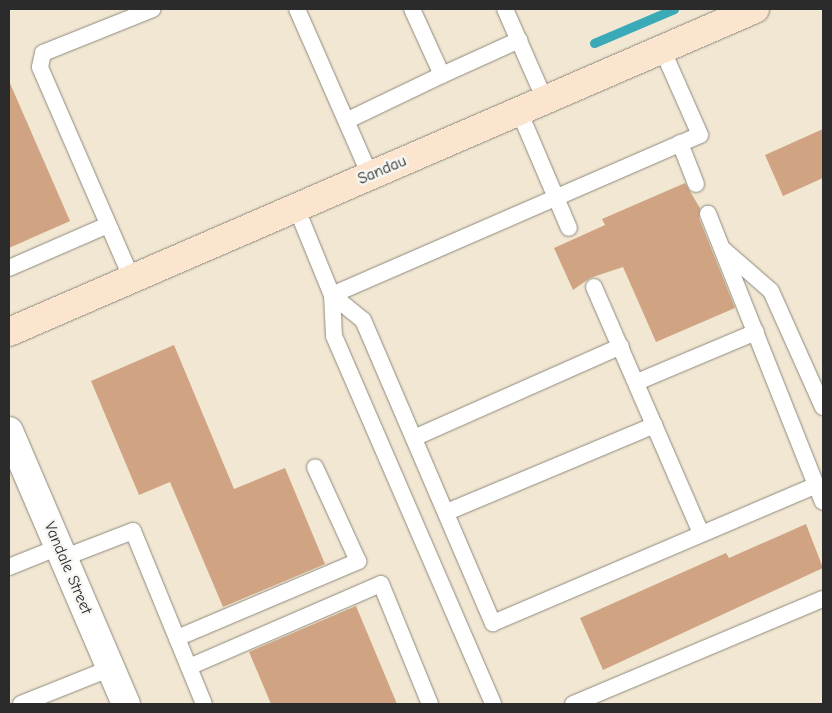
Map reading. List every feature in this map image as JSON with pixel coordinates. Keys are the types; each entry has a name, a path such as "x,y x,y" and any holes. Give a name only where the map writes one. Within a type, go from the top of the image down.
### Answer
{"street":[{"name":"Sandau","path":"9,332 755,9"},
{"name":"Vandale Street","path":"9,431 126,704"}],"lane":[{"path":"132,279 40,67 43,53 152,9"},
{"path":"297,9 348,120 370,175"},
{"path":"412,9 442,74"},
{"path":"505,9 545,100"},
{"path":"348,120 442,74 519,40"},
{"path":"332,295 700,134 662,49"},
{"path":"519,111 569,228"},
{"path":"680,143 696,184"},
{"path":"296,207 332,295 334,336 493,704"},
{"path":"708,214 823,502"},
{"path":"9,268 108,225"},
{"path":"722,249 771,291 823,407"},
{"path":"594,287 637,382 701,533"},
{"path":"332,295 363,320 416,437 493,623 816,485"},
{"path":"637,382 756,332"},
{"path":"416,437 621,346"},
{"path":"447,512 655,425"},
{"path":"177,638 358,561 315,467"},
{"path":"9,567 133,531 204,704"},
{"path":"189,667 381,584 430,704"},
{"path":"573,704 823,599"},
{"path":"21,704 111,668"}],"building":[{"path":"9,81 70,221 9,248"},
{"path":"823,129 823,178 783,196 765,155"},
{"path":"685,183 700,208 699,218 735,308 656,342 623,267 590,278 573,290 554,248 605,225 602,219"},
{"path":"174,345 234,489 285,468 325,564 223,607 170,482 139,495 91,381"},
{"path":"806,524 823,568 603,670 580,618 726,553 729,558"},
{"path":"356,606 397,704 271,704 249,652"}],"waterway":[{"path":"594,43 674,9"}]}
